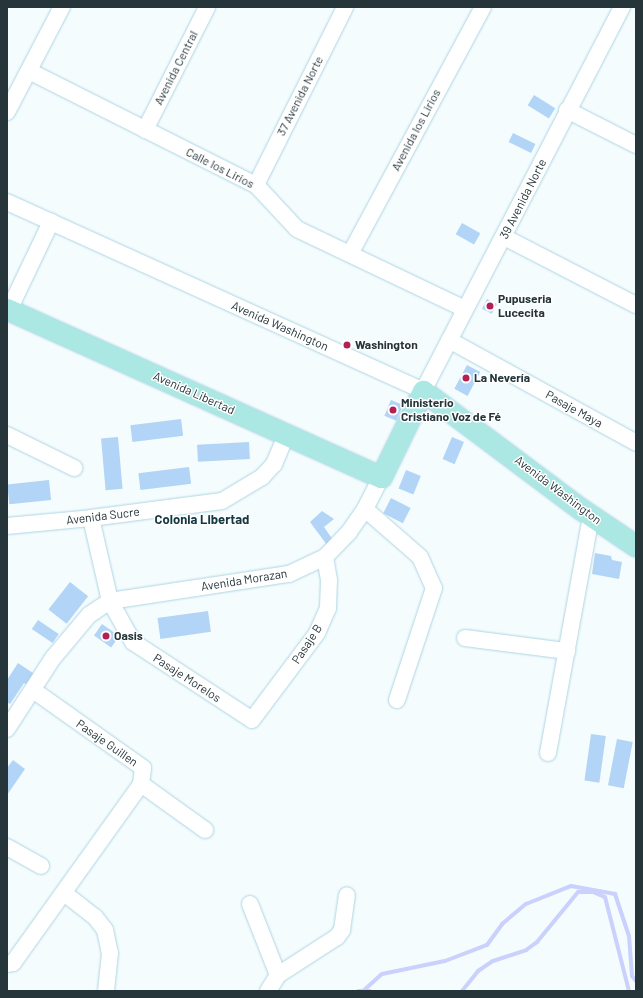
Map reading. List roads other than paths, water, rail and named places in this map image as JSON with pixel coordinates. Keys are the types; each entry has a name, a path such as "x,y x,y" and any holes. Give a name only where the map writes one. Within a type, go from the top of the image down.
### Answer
{"main road":[{"name":"Avenida Libertad","path":"8,310 288,434 381,477"},
{"name":"Avenida Morazan","path":"381,477 422,391"},
{"name":"Avenida Washington","path":"422,391 591,516 636,546"}],"street":[{"path":"7,112 62,7"},
{"name":"Avenida Central","path":"145,130 207,7"},
{"name":"37 Avenida Norte","path":"256,185 345,7"},
{"name":"Avenida los Lirios","path":"350,254 483,7"},
{"name":"39 Avenida Norte","path":"422,391 504,237 567,110 622,7"},
{"name":"Calle los Lirios","path":"29,71 256,185 297,229 465,309"},
{"path":"567,110 636,145"},
{"name":"Avenida Washington","path":"7,202 422,391"},
{"path":"8,310 51,222"},
{"path":"504,237 636,305"},
{"name":"Pasaje Maya","path":"449,340 636,443"},
{"name":"Avenida Sucre","path":"7,526 92,518 222,501 262,477 274,464 288,434"},
{"path":"7,435 74,468"},
{"name":"Avenida Morazan","path":"110,602 289,574 325,557 365,509 381,477"},
{"path":"365,509 420,557 434,588 397,700"},
{"path":"548,753 591,516"},
{"name":"Pasaje Morelos","path":"92,518 110,602 133,642 252,720"},
{"name":"Pasaje B","path":"252,720 317,633 328,608 329,580 325,557"},
{"path":"7,729 54,658 89,615 110,602"},
{"path":"465,638 567,651"},
{"name":"Pasaje Guillen","path":"33,690 143,768 141,784 205,830"},
{"path":"7,964 13,964 141,784"},
{"path":"7,847 41,866"},
{"path":"64,893 95,916 105,930 110,953 106,991"},
{"path":"268,991 278,975 337,937 342,930 347,895"},
{"path":"250,904 278,975"}],"waterway":[{"path":"363,991 382,974 445,961 487,945 502,924 526,904 571,886 615,894 629,936 632,976 636,981"},
{"path":"462,991 478,971 493,961 526,950 537,942 578,892 593,892 605,897 629,991"},
{"path":"358,991 370,991"}],"place":[{"name":"Pupuseria Lucecita","path":"490,306"},
{"name":"Washington","path":"347,345"},
{"name":"La Nevería","path":"466,378"},
{"name":"Ministerio Cristiano Voz de Fé","path":"393,410"},
{"name":"Oasis","path":"106,636"}],"district":[{"name":"Colonia Libertad","path":"202,519"}]}
